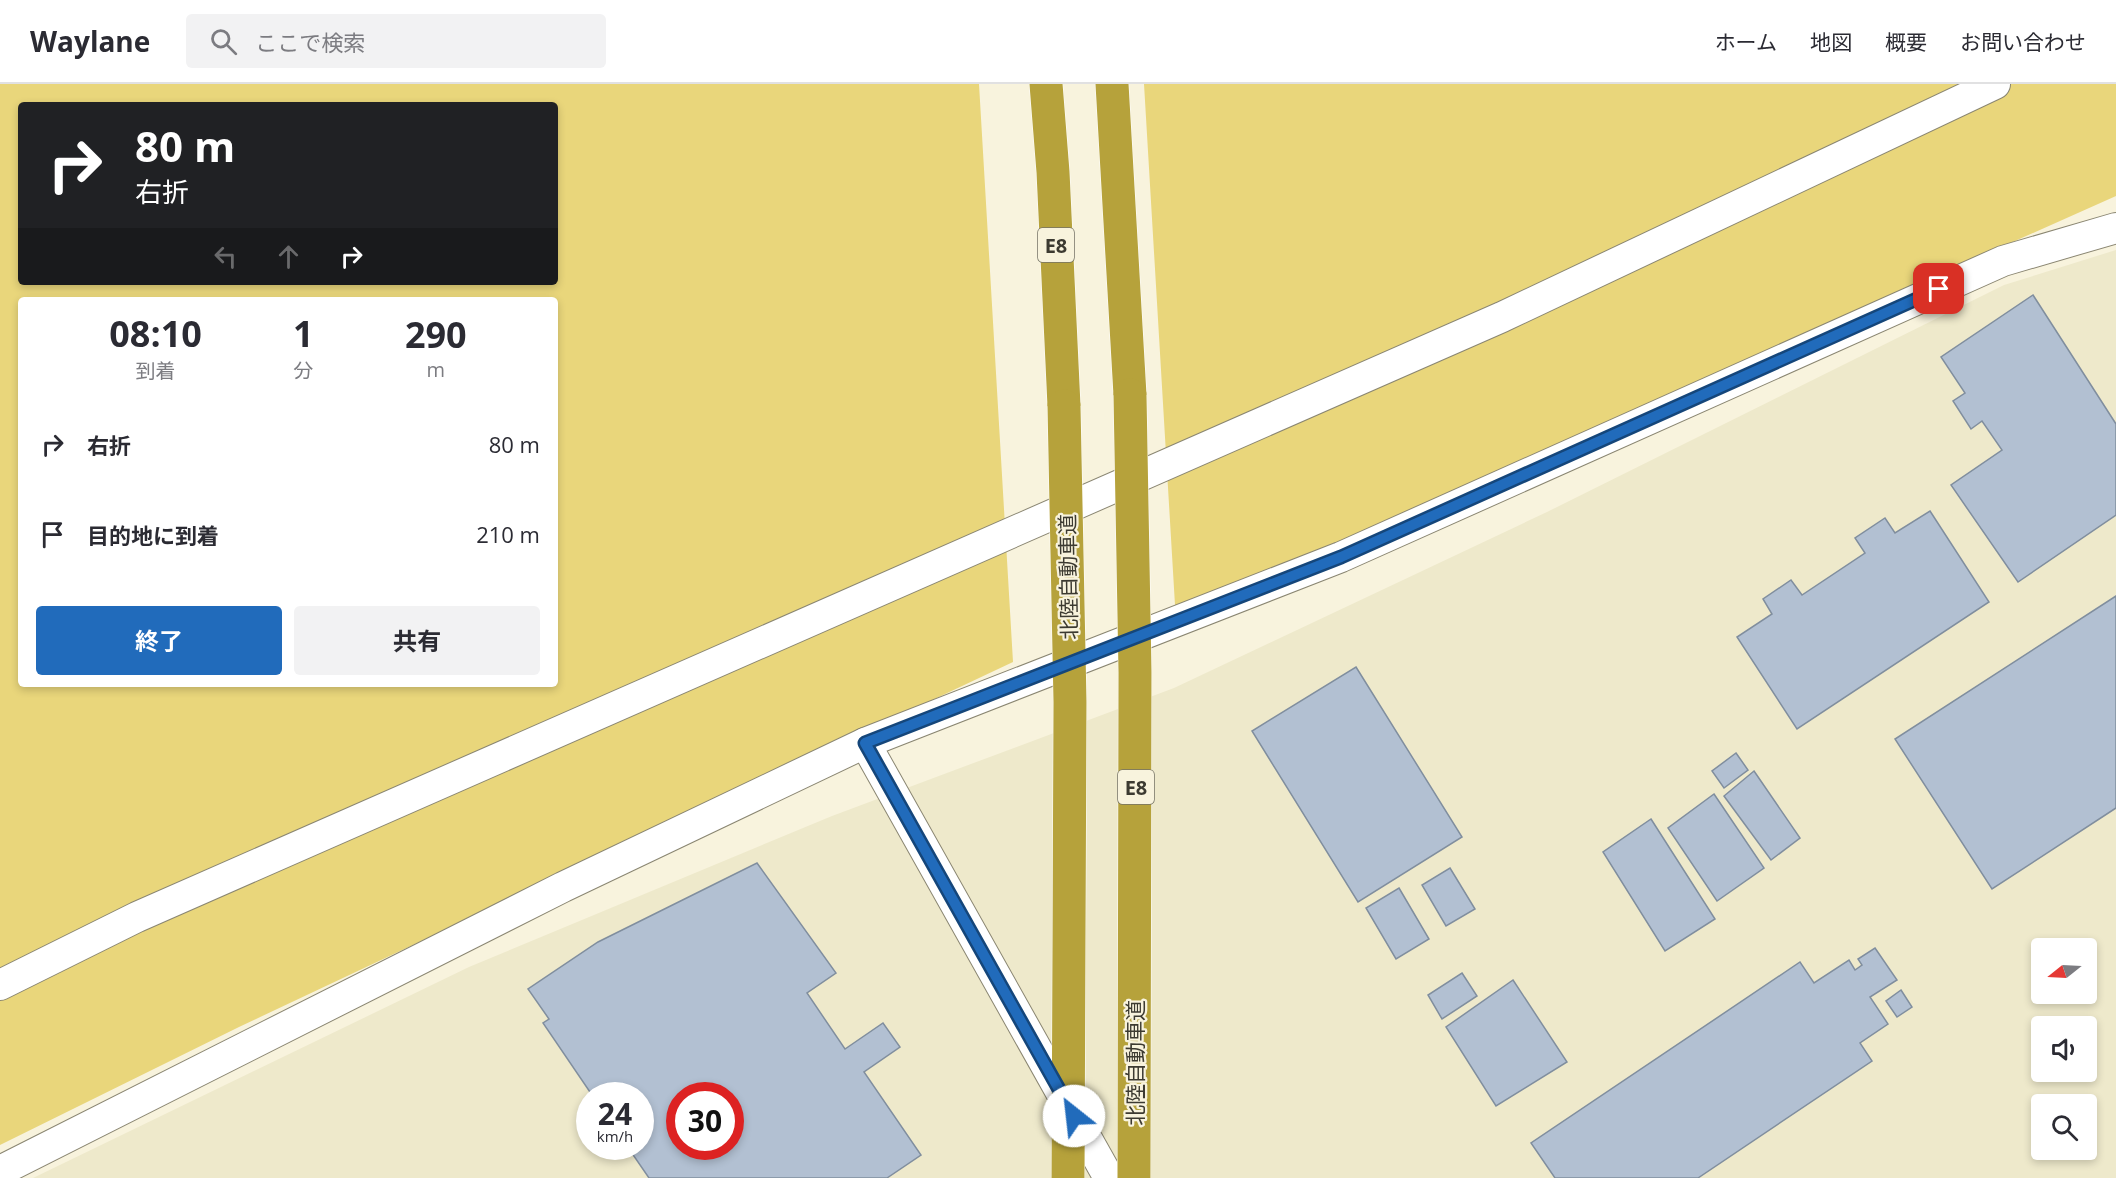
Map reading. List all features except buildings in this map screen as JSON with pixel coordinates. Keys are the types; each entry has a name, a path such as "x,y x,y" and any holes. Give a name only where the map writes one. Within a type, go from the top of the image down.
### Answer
{"highway":[{"name":"北陸自動車道","path":"1046,84 1053,172 1064,406 1070,678 1068,1178"},
{"name":"北陸自動車道","path":"1112,84 1130,395 1134,580 1136,892 1134,1178"}],"street":[{"path":"0,985 137,917 1502,317 1995,84"},
{"path":"0,1171 563,887 865,743 1341,557 2003,261 2116,228"},
{"path":"865,743 1109,1178"}],"shaded area":[{"path":"0,84 979,84 1013,662 239,1027 0,1145"},
{"path":"1144,84 2116,84 2116,196 1676,392 1176,622"},
{"path":"2116,250 2116,1178 33,1178 469,967 832,816 1174,688 1547,512 2004,285"}],"route":[{"path":"1074,1116 865,743 1341,557 1939,289"}]}
